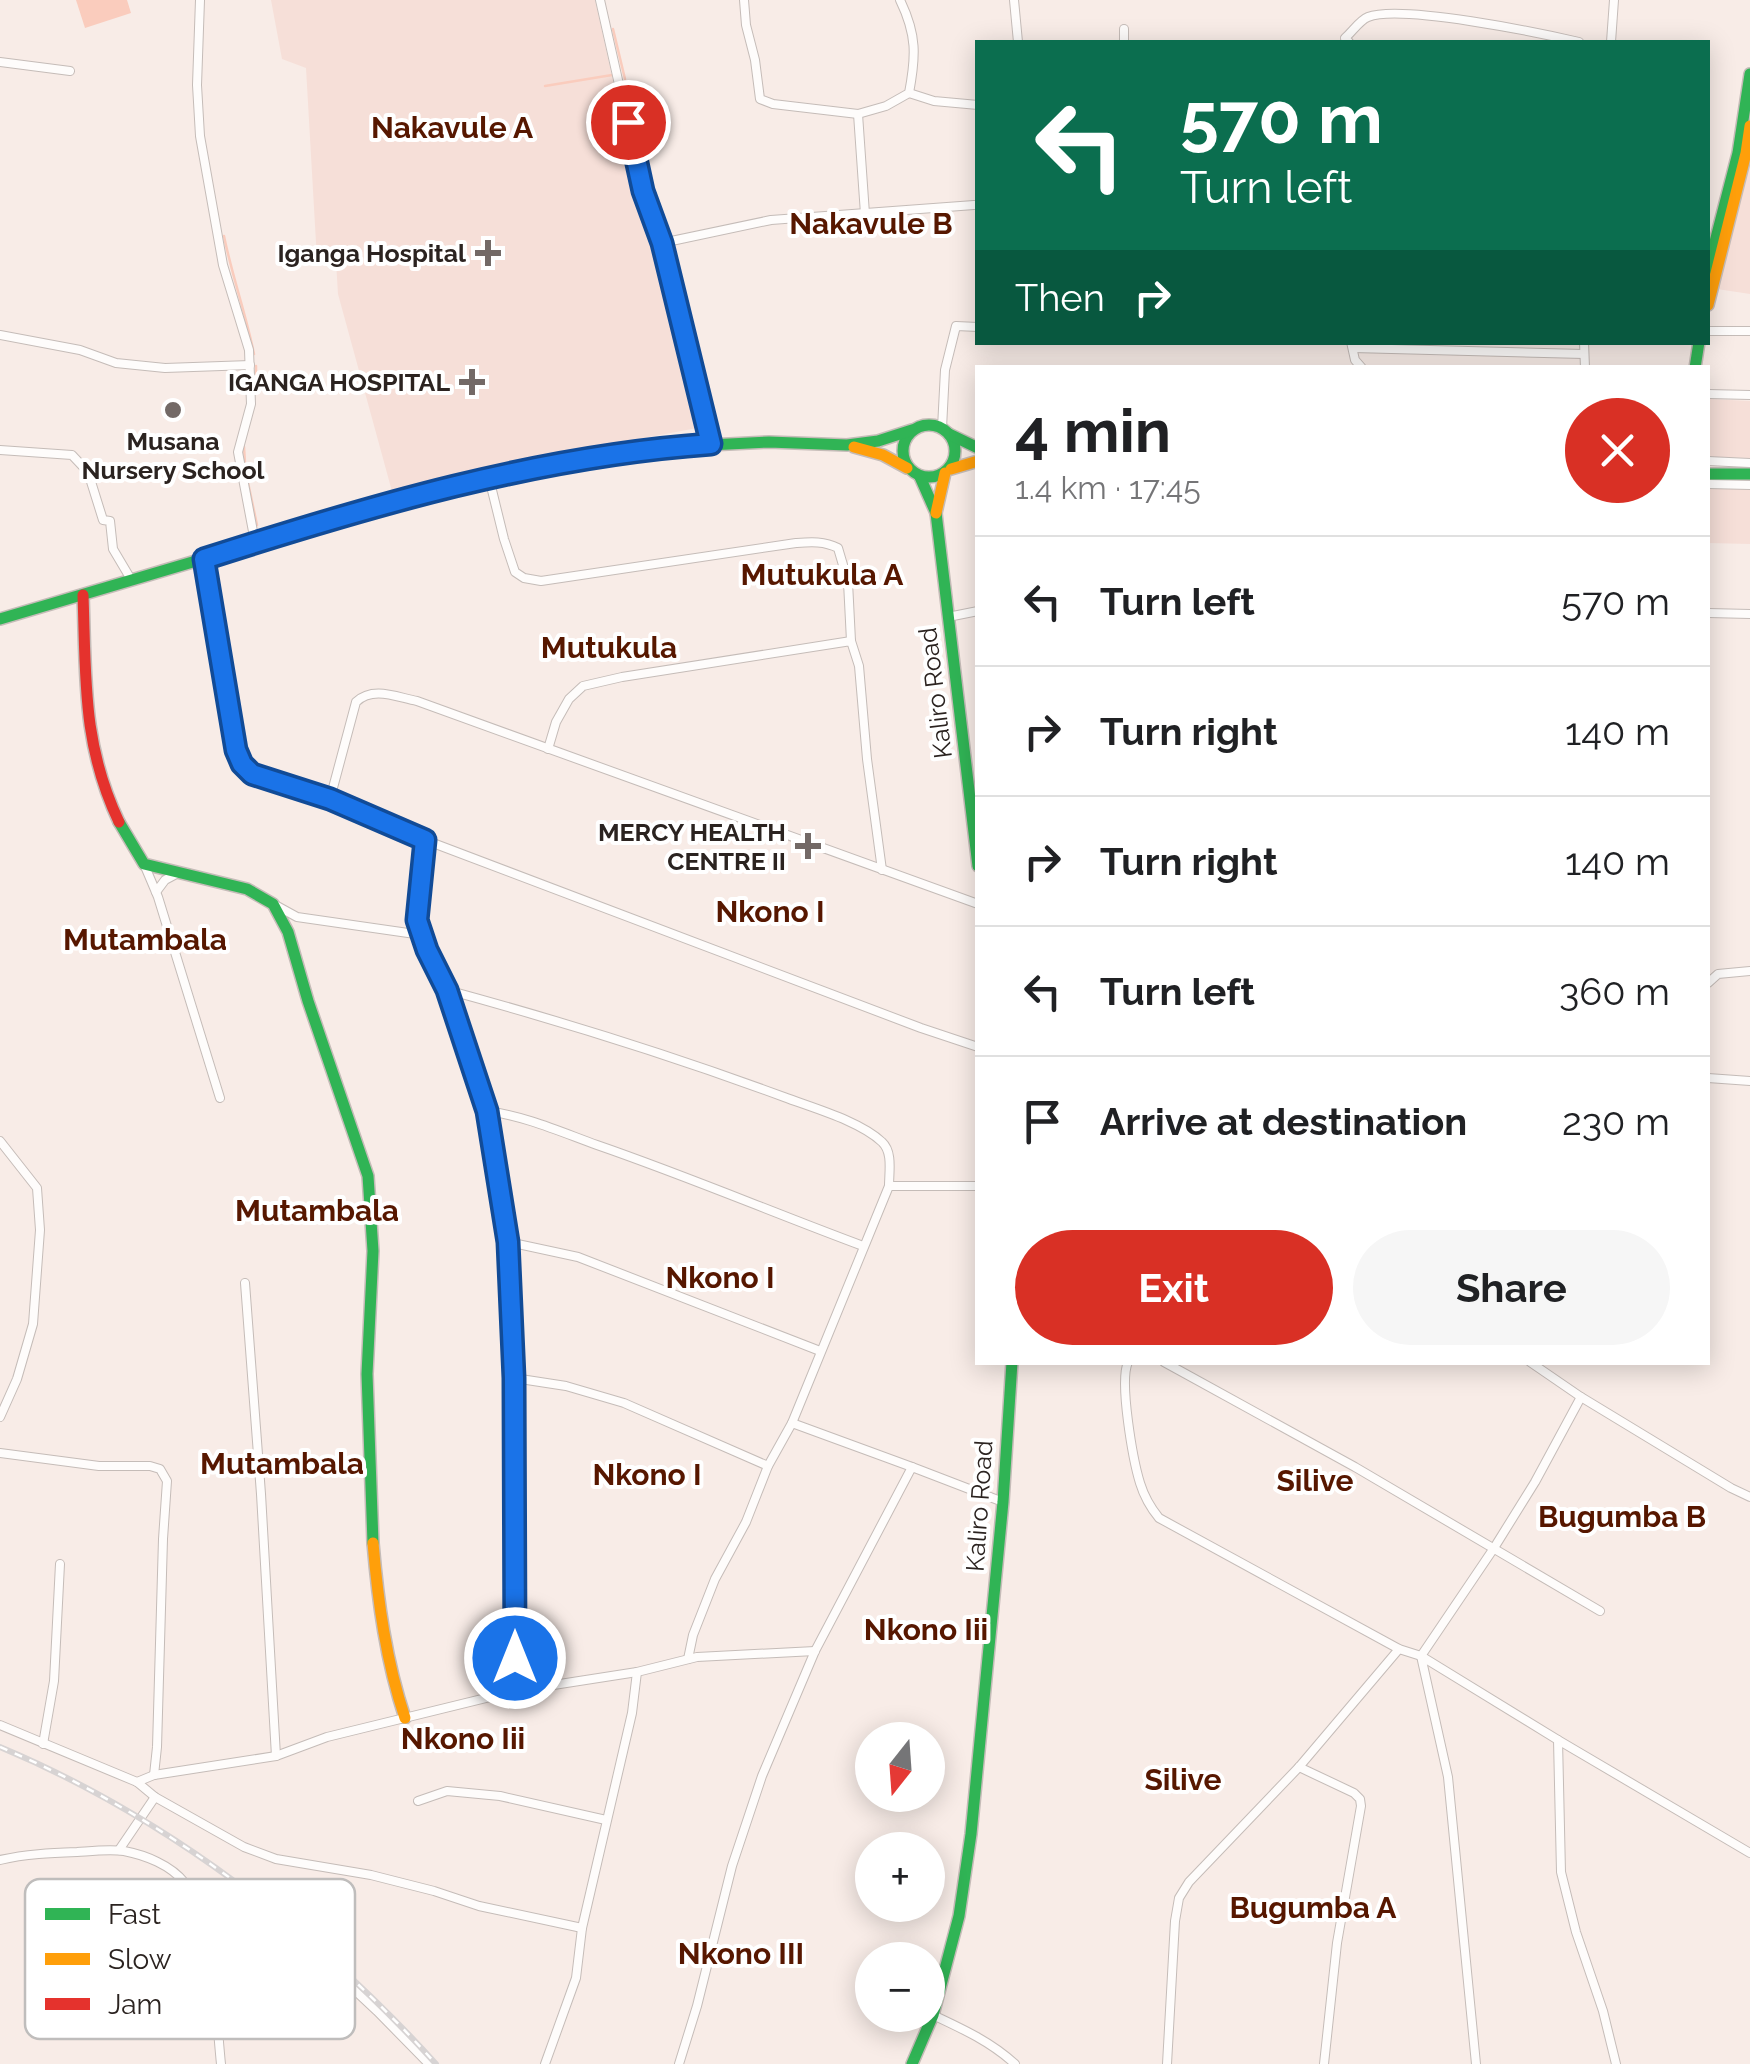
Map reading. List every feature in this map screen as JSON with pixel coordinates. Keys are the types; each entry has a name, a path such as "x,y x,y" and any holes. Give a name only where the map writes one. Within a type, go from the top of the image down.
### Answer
{"main road":[{"path":"1710,263 1745,153 1750,74"},
{"path":"1710,297 1750,126"},
{"path":"0,618 437,490 609,454 711,444 847,445 878,441 926,424 975,446"},
{"path":"907,468 905,447 912,430"},
{"path":"945,431 954,444 948,471"},
{"path":"847,445 883,455 920,477 934,477 975,462"},
{"name":"Kaliro Road","path":"936,514 948,471"},
{"path":"1710,474 1750,474"},
{"name":"Kaliro Road","path":"920,477 936,514 975,841"},
{"path":"83,595 87,713 107,791 129,844 144,864 247,889 272,904 288,932 368,1176 373,1251 367,1374 370,1515 392,1680 405,1718"},
{"name":"Kaliro Road","path":"945,1969 959,1916 971,1834 1003,1502 1012,1365"},
{"name":"Kaliro Road","path":"912,2064 926,2032"}],"street":[{"path":"200,0 200,136 223,265 249,350 251,404 238,452 255,542"},
{"path":"600,0 643,191 662,243 711,444"},
{"path":"744,0 760,98 774,104 858,114 909,94 934,102 975,105"},
{"path":"900,0 911,22 916,55 909,94"},
{"path":"1014,0 1018,40"},
{"path":"1612,40 1614,0"},
{"path":"1347,40 1367,17 1403,13 1570,40"},
{"path":"1124,29 1124,40"},
{"path":"0,62 70,70"},
{"path":"858,114 865,214"},
{"path":"662,243 770,220 974,206"},
{"path":"945,431 945,370 956,326 975,327"},
{"path":"1710,331 1750,331"},
{"path":"0,335 80,350 116,363 164,368 250,365"},
{"path":"1352,345 1584,354"},
{"path":"1584,345 1585,365"},
{"path":"1710,394 1750,396"},
{"path":"0,450 72,455 88,472 103,520 110,521 114,549 132,582"},
{"path":"1710,461 1750,463"},
{"path":"489,478 515,572 524,578 541,581 796,543 813,542 838,548 848,582 851,641 860,666 882,870"},
{"path":"1710,484 1750,485"},
{"path":"204,559 236,750 252,774 330,799 425,840 975,1045"},
{"path":"948,617 975,612"},
{"path":"1710,613 1750,614"},
{"path":"548,749 556,722 583,686 851,641"},
{"path":"330,799 356,702 365,694 377,692 417,701 975,903"},
{"path":"425,840 417,920 447,990 487,1111 508,1242 514,1378 515,1691"},
{"path":"144,864 220,1098"},
{"path":"156,892 165,880 178,873"},
{"path":"272,904 297,916 422,936"},
{"path":"1710,981 1718,974 1750,971"},
{"path":"447,990 566,1022 850,1122 883,1142 889,1154 889,1186 792,1423 715,1579 688,1659"},
{"path":"1710,1078 1750,1081"},
{"path":"487,1111 514,1114 863,1246"},
{"path":"0,1141 36,1188 40,1230 32,1324 17,1379 0,1417"},
{"path":"889,1186 975,1186"},
{"path":"508,1242 578,1257 820,1351"},
{"path":"245,1282 276,1756"},
{"path":"1126,1365 1124,1392 1140,1481 1159,1518 1399,1649 1420,1656 1750,1853"},
{"path":"1169,1365 1600,1611"},
{"path":"1543,1366 1581,1397 1716,1480 1750,1496"},
{"path":"514,1378 566,1386 624,1403 768,1466"},
{"path":"1476,2064 1448,1777 1420,1656 1494,1548 1581,1397"},
{"path":"792,1423 1003,1502"},
{"path":"0,1453 99,1466 150,1466 165,1474 154,1775"},
{"path":"679,2064 732,1866 762,1776 815,1651 912,1467"},
{"path":"43,1744 54,1681 60,1564"},
{"path":"1168,2064 1179,1898 1189,1882 1299,1767 1399,1649"},
{"path":"136,1782 154,1775 276,1756 328,1737 515,1691 637,1672 688,1659 815,1651"},
{"path":"546,2064 576,1978 582,1928 632,1714 637,1672"},
{"path":"0,1725 136,1782 244,1847 276,1860 371,1875 479,1906 582,1928"},
{"path":"1558,1740 1561,1872 1576,1932 1604,2011 1616,2064"},
{"path":"1299,1767 1354,1793 1361,1806 1337,1943 1324,2064"},
{"path":"418,1801 447,1791 500,1796 606,1820"},
{"path":"119,1850 156,1797"},
{"path":"0,1860 22,1855 119,1850 167,1867 183,1879"},
{"path":"355,1990 429,2064"},
{"path":"945,2020 971,2032 1016,2064"},
{"path":"218,2039 221,2064"}],"shaded area":[{"path":"76,0 127,0 131,13 85,28"},
{"name":"Iganga Hospital","path":"271,0 595,0 631,162 657,247 700,423 697,428 534,459 393,495 338,294 336,261 317,260 306,68 282,59"},
{"path":"1750,162 1750,294 1717,289 1745,165"},
{"path":"1710,399 1750,401 1750,458 1710,457"},
{"path":"1750,487 1750,544 1710,543 1710,488"}],"waterway":[{"path":"613,29 625,79"},
{"path":"545,86 612,75"},
{"path":"629,93 641,147"},
{"path":"224,236 254,354"},
{"path":"668,296 694,406"},
{"path":"256,366 256,380"},
{"path":"244,447 245,463"},
{"path":"246,473 257,525"}],"railway":[{"path":"0,1747 121,1807 231,1879"},
{"path":"355,1981 436,2064"}],"traffic: fast":[{"path":"1710,261 1738,153 1750,74"},
{"path":"1695,365 1699,345"},
{"path":"929,425 947,433 955,451 947,469 929,477 911,469 903,451 911,433 929,425"},
{"path":"0,619 497,476 649,448 769,442 847,445 878,441 912,430"},
{"path":"949,434 975,447"},
{"path":"1710,474 1750,474"},
{"path":"920,477 936,513 975,841"},
{"path":"119,822 144,864 247,889 273,904 288,932 368,1176 373,1251 367,1374 373,1543"},
{"path":"912,2064 933,2015 959,1916 971,1834 1003,1502 1012,1365"}],"traffic: slow":[{"path":"1710,297 1750,126"},
{"path":"854,447 883,455 907,468"},
{"path":"951,469 975,462"},
{"path":"936,513 945,473"},
{"path":"373,1543 384,1631 405,1718"}],"traffic: jam":[{"path":"83,595 92,738 119,822"}],"place":[{"name":"Iganga Hospital","path":"488,253"},
{"name":"IGANGA HOSPITAL","path":"472,382"},
{"name":"Musana Nursery School","path":"173,410"},
{"name":"MERCY HEALTH CENTRE II","path":"808,846"}],"district":[{"name":"Nakavule A","path":"452,127"},
{"name":"Nakavule B","path":"871,223"},
{"name":"Mutukula A","path":"822,574"},
{"name":"Mutukula","path":"609,647"},
{"name":"Nkono I","path":"770,911"},
{"name":"Mutambala","path":"145,939"},
{"name":"Mutambala","path":"317,1210"},
{"name":"Nkono I","path":"720,1277"},
{"name":"Mutambala","path":"282,1463"},
{"name":"Nkono I","path":"647,1474"},
{"name":"Silive","path":"1315,1480"},
{"name":"Bugumba B","path":"1622,1516"},
{"name":"Nkono Iii","path":"926,1629"},
{"name":"Nkono Iii","path":"463,1738"},
{"name":"Silive","path":"1183,1779"},
{"name":"Bugumba A","path":"1313,1907"},
{"name":"Nkono III","path":"741,1953"}],"route":[{"path":"515,1658 514,1378 508,1242 487,1111 447,990 417,920 425,840 330,799 252,774 242,764 236,750 204,559 497,476 649,448 711,444 628,122"}]}
